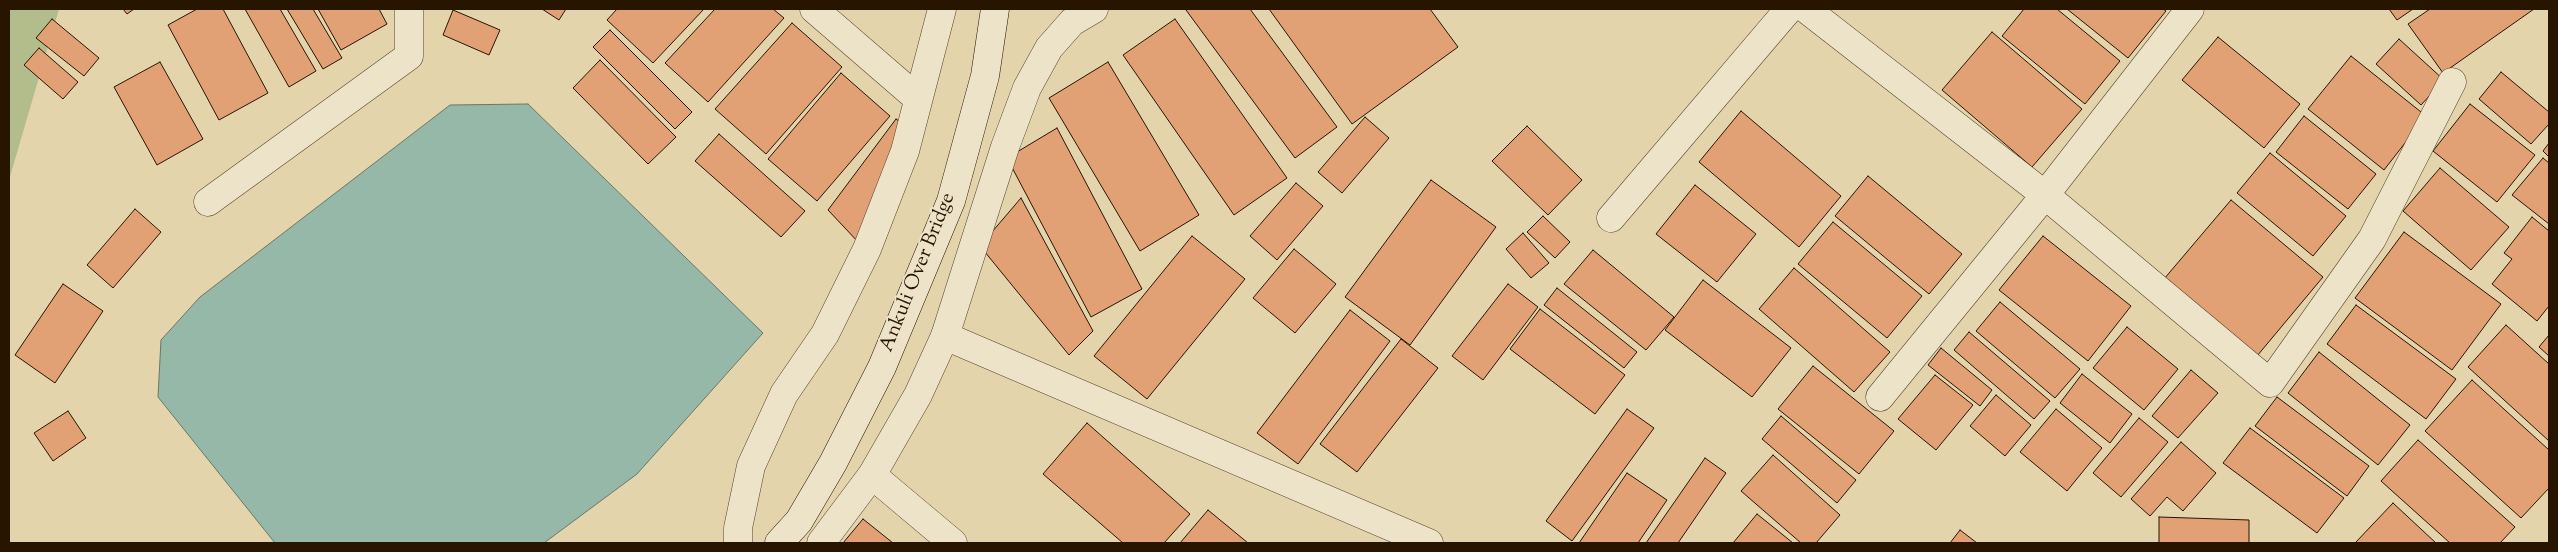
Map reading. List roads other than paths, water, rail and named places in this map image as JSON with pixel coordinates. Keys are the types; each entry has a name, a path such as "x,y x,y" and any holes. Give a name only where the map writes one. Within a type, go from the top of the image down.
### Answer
{"street":[{"path":"208,202 409,56 409,9"},
{"path":"814,9 917,98"},
{"path":"738,543 738,528 751,466 784,394 825,334 867,249 905,150 917,98 942,9"},
{"name":"Ankuli Over Bridge","path":"779,543 798,521 833,463 882,367 950,201 984,76 995,9"},
{"path":"821,543 872,475 918,395 946,336 1005,147 1027,88 1049,48 1072,22 1094,9"},
{"path":"1611,218 1789,9"},
{"path":"1806,9 2044,195 2270,383 2372,239 2452,82"},
{"path":"1880,397 2044,195 2190,9"},
{"path":"946,336 1429,543"},
{"path":"872,475 953,543"}]}
